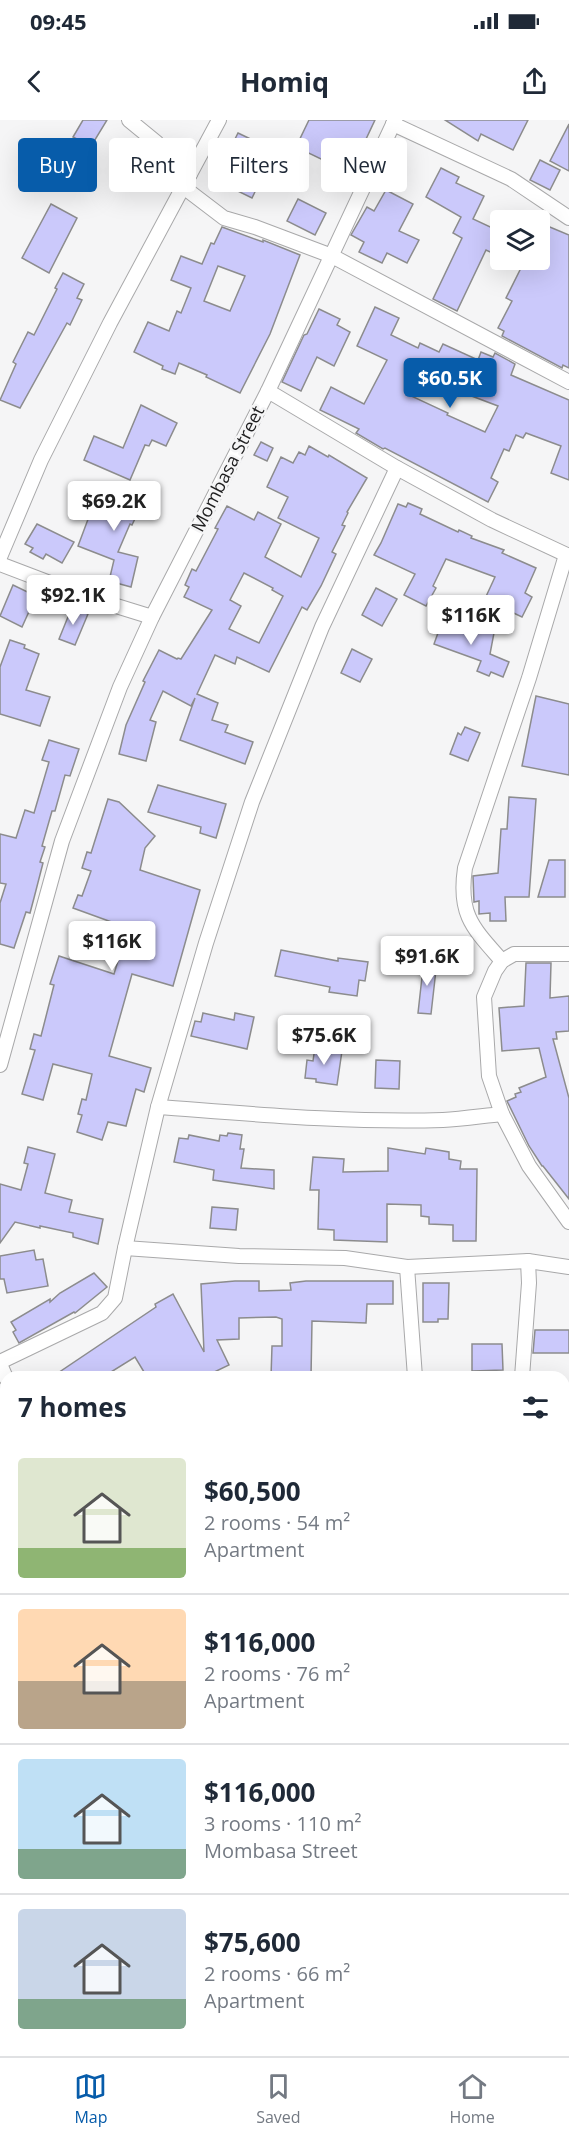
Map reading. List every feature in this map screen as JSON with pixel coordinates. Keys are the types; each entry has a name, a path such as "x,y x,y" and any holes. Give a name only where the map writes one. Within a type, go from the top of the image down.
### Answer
{"street":[{"path":"129,120 152,138"},
{"path":"196,161 219,120"},
{"path":"394,122 511,179 569,218"},
{"name":"Mombasa Street","path":"0,1065 62,841 120,687 152,616 268,391 394,122"},
{"path":"0,557 41,460 179,192"},
{"path":"190,192 224,218 332,256 569,382"},
{"path":"268,391 397,468 492,520 567,555 529,678 465,868 462,887 465,910 473,927 502,961"},
{"path":"0,1363 102,1313 116,1298 125,1248 158,1107 206,943 252,802 322,627 397,468"},
{"path":"0,564 84,596 152,616"},
{"path":"569,954 514,954 502,961 495,971 484,997 489,1076 502,1114 529,1166 569,1222"},
{"path":"158,1107 281,1116 421,1120 502,1114"},
{"path":"125,1248 239,1256 345,1258 407,1268 528,1261 569,1267"},
{"path":"522,1371 529,1283 528,1261"},
{"path":"407,1268 415,1371"}],"building":[{"path":"83,120 107,120 96,138 73,137"},
{"path":"309,120 375,120 367,138 321,138 321,159 309,153 309,138 300,138"},
{"path":"445,120 528,120 513,150 481,134 478,141"},
{"path":"569,124 569,171 550,161"},
{"path":"238,133 248,138 236,138"},
{"path":"540,160 560,170 550,190 530,180"},
{"path":"441,168 459,177 456,183 484,196 473,219 490,227 490,252 486,250 457,311 433,299 462,238 453,233 461,217 426,197"},
{"path":"240,192 255,192 252,198"},
{"path":"385,192 390,192 413,204 399,231 419,240 407,263 387,253 382,263 359,252 364,242 351,235 367,207 374,211"},
{"path":"298,199 326,213 315,235 287,221"},
{"path":"51,204 77,218 49,273 22,258"},
{"path":"222,227 300,255 270,334 240,393 179,363 175,374 134,352 148,322 169,331 177,311 181,313 191,288 171,280 181,256 202,264 211,243 214,244","holes":["218,266 245,276 230,311 204,301"]},
{"path":"550,227 569,235 569,368 563,365 562,368 502,336 504,331 498,328 512,301 506,298 520,270 550,270"},
{"path":"63,273 84,284 77,298 82,300 70,325 67,323 20,408 0,400 16,364 13,362 28,332 34,335"},
{"path":"375,307 399,318 391,335 418,348 420,343 439,352 443,344 478,360 481,352 493,357 495,353 515,364 511,375 569,400 569,480 551,473 561,446 526,433 523,438 516,435 509,451 504,449 491,478 498,482 488,502 356,433 359,429 320,410 331,387 364,404 387,360 357,346","holes":["424,365 472,388 469,395 498,406 485,432 409,395"]},
{"path":"319,309 340,319 337,325 350,332 334,366 317,357 301,391 282,382"},
{"path":"141,405 177,423 166,446 152,440 149,446 145,445 130,480 84,460 94,436 123,448"},
{"path":"261,442 273,448 267,461 254,455"},
{"path":"309,446 367,478 347,512 342,525 345,526 332,552 336,554 321,586 307,610 302,607 269,672 237,657 235,664 215,655 197,694 218,703 212,720 228,725 225,732 253,742 245,764 180,740 195,698 191,706 163,691 150,720 156,722 146,761 119,754 126,725 145,682 143,681 159,650 181,659 212,610 184,597 189,587 185,585 192,569 196,571 227,506 254,520 258,512 281,524 265,557 301,577 319,538 278,518 288,497 267,487 281,457 293,463 299,452 305,455","holes":["244,573 273,588 272,590 283,596 259,643 229,629 241,606 230,600"]},
{"path":"117,482 146,495 118,552 138,557 131,587 109,581 114,560 78,546 90,514 93,516 99,502 107,505"},
{"path":"408,503 422,509 420,514 472,536 471,538 504,550 502,553 536,568 525,593 532,597 522,617 505,609 501,619 483,603 495,577 446,559 433,586 436,588 426,606 404,595 415,574 374,555 398,504 406,507"},
{"path":"37,524 74,542 62,563 46,554 43,559 30,552 33,548 25,544"},
{"path":"13,585 36,596 22,627 0,616"},
{"path":"376,588 397,599 382,626 362,615"},
{"path":"72,607 88,614 75,645 59,639"},
{"path":"443,619 473,630 494,633 490,654 509,662 503,677 491,672 489,676 477,671 481,661 434,644"},
{"path":"10,640 25,645 24,648 39,654 26,690 50,697 40,726 0,714 0,667"},
{"path":"352,649 372,659 360,682 341,673"},
{"path":"536,696 569,704 569,775 522,766"},
{"path":"465,727 480,733 468,761 450,754 458,733 461,735"},
{"path":"49,740 79,749 70,776 65,775 55,811 52,811 42,846 45,847 40,862 43,863 30,913 26,912 14,948 0,944 0,903 6,884 0,883 0,834 16,838 25,810 34,813 49,762 42,760"},
{"path":"158,785 226,804 216,838 200,833 201,827 148,812"},
{"path":"509,797 536,799 529,897 505,897 506,921 490,921 490,913 479,914 479,901 474,902 473,876 498,873 501,829 507,829"},
{"path":"108,799 119,802 155,836 145,848 140,870 200,890 173,986 132,974 109,1056 151,1068 144,1092 136,1089 126,1126 108,1122 102,1140 77,1132 82,1115 78,1114 82,1099 86,1100 92,1074 53,1064 43,1100 22,1094 35,1050 30,1049 34,1034 41,1036 54,985 50,984 59,956 114,974 128,928 73,908 78,895 82,896 91,871 82,868 87,852 91,853"},
{"path":"549,860 565,860 565,897 538,897"},
{"path":"281,950 338,961 338,958 368,962 365,981 359,980 357,996 329,992 330,987 275,976"},
{"path":"424,959 437,961 431,1014 418,1013"},
{"path":"526,963 551,963 550,998 569,996 569,1031 556,1032 557,1039 553,1039 569,1098 569,1199 529,1146 507,1101 521,1092 519,1088 546,1077 539,1048 502,1051 499,1008 524,1006"},
{"path":"203,1013 234,1020 235,1013 254,1017 247,1049 191,1036 195,1021 201,1022"},
{"path":"315,1047 342,1051 337,1085 305,1078 307,1060 313,1061"},
{"path":"376,1060 400,1061 399,1089 375,1088"},
{"path":"228,1133 242,1135 240,1149 244,1149 241,1168 274,1170 274,1189 213,1180 214,1170 174,1162 179,1138 188,1139 189,1135 219,1141 220,1135 227,1136"},
{"path":"28,1147 55,1154 45,1193 72,1200 69,1212 103,1219 98,1244 73,1237 73,1233 15,1222 0,1243 0,1184 21,1190 28,1164 24,1163"},
{"path":"388,1148 425,1154 426,1148 449,1152 449,1159 461,1161 460,1169 477,1169 476,1241 453,1241 453,1225 429,1224 429,1217 421,1216 421,1205 387,1204 387,1242 334,1240 334,1230 318,1229 319,1190 310,1190 313,1157 344,1159 343,1172 388,1171"},
{"path":"212,1207 238,1209 236,1230 210,1228"},
{"path":"34,1250 36,1260 43,1259 48,1286 7,1293 4,1279 0,1279 0,1256"},
{"path":"94,1273 107,1287 75,1313 19,1343 13,1332 16,1330 11,1322 50,1299 50,1302 60,1293"},
{"path":"259,1281 259,1291 291,1290 290,1283 306,1281 393,1281 393,1304 367,1304 366,1323 312,1321 311,1371 271,1371 272,1346 282,1346 282,1319 276,1317 239,1318 239,1339 217,1340 229,1365 216,1371 143,1371 135,1357 113,1371 61,1371 156,1307 155,1304 173,1294 204,1352 201,1284"},
{"path":"423,1283 449,1283 448,1319 423,1322"},
{"path":"535,1330 569,1330 569,1353 533,1353"},
{"path":"472,1344 502,1344 503,1370 472,1371"}]}
